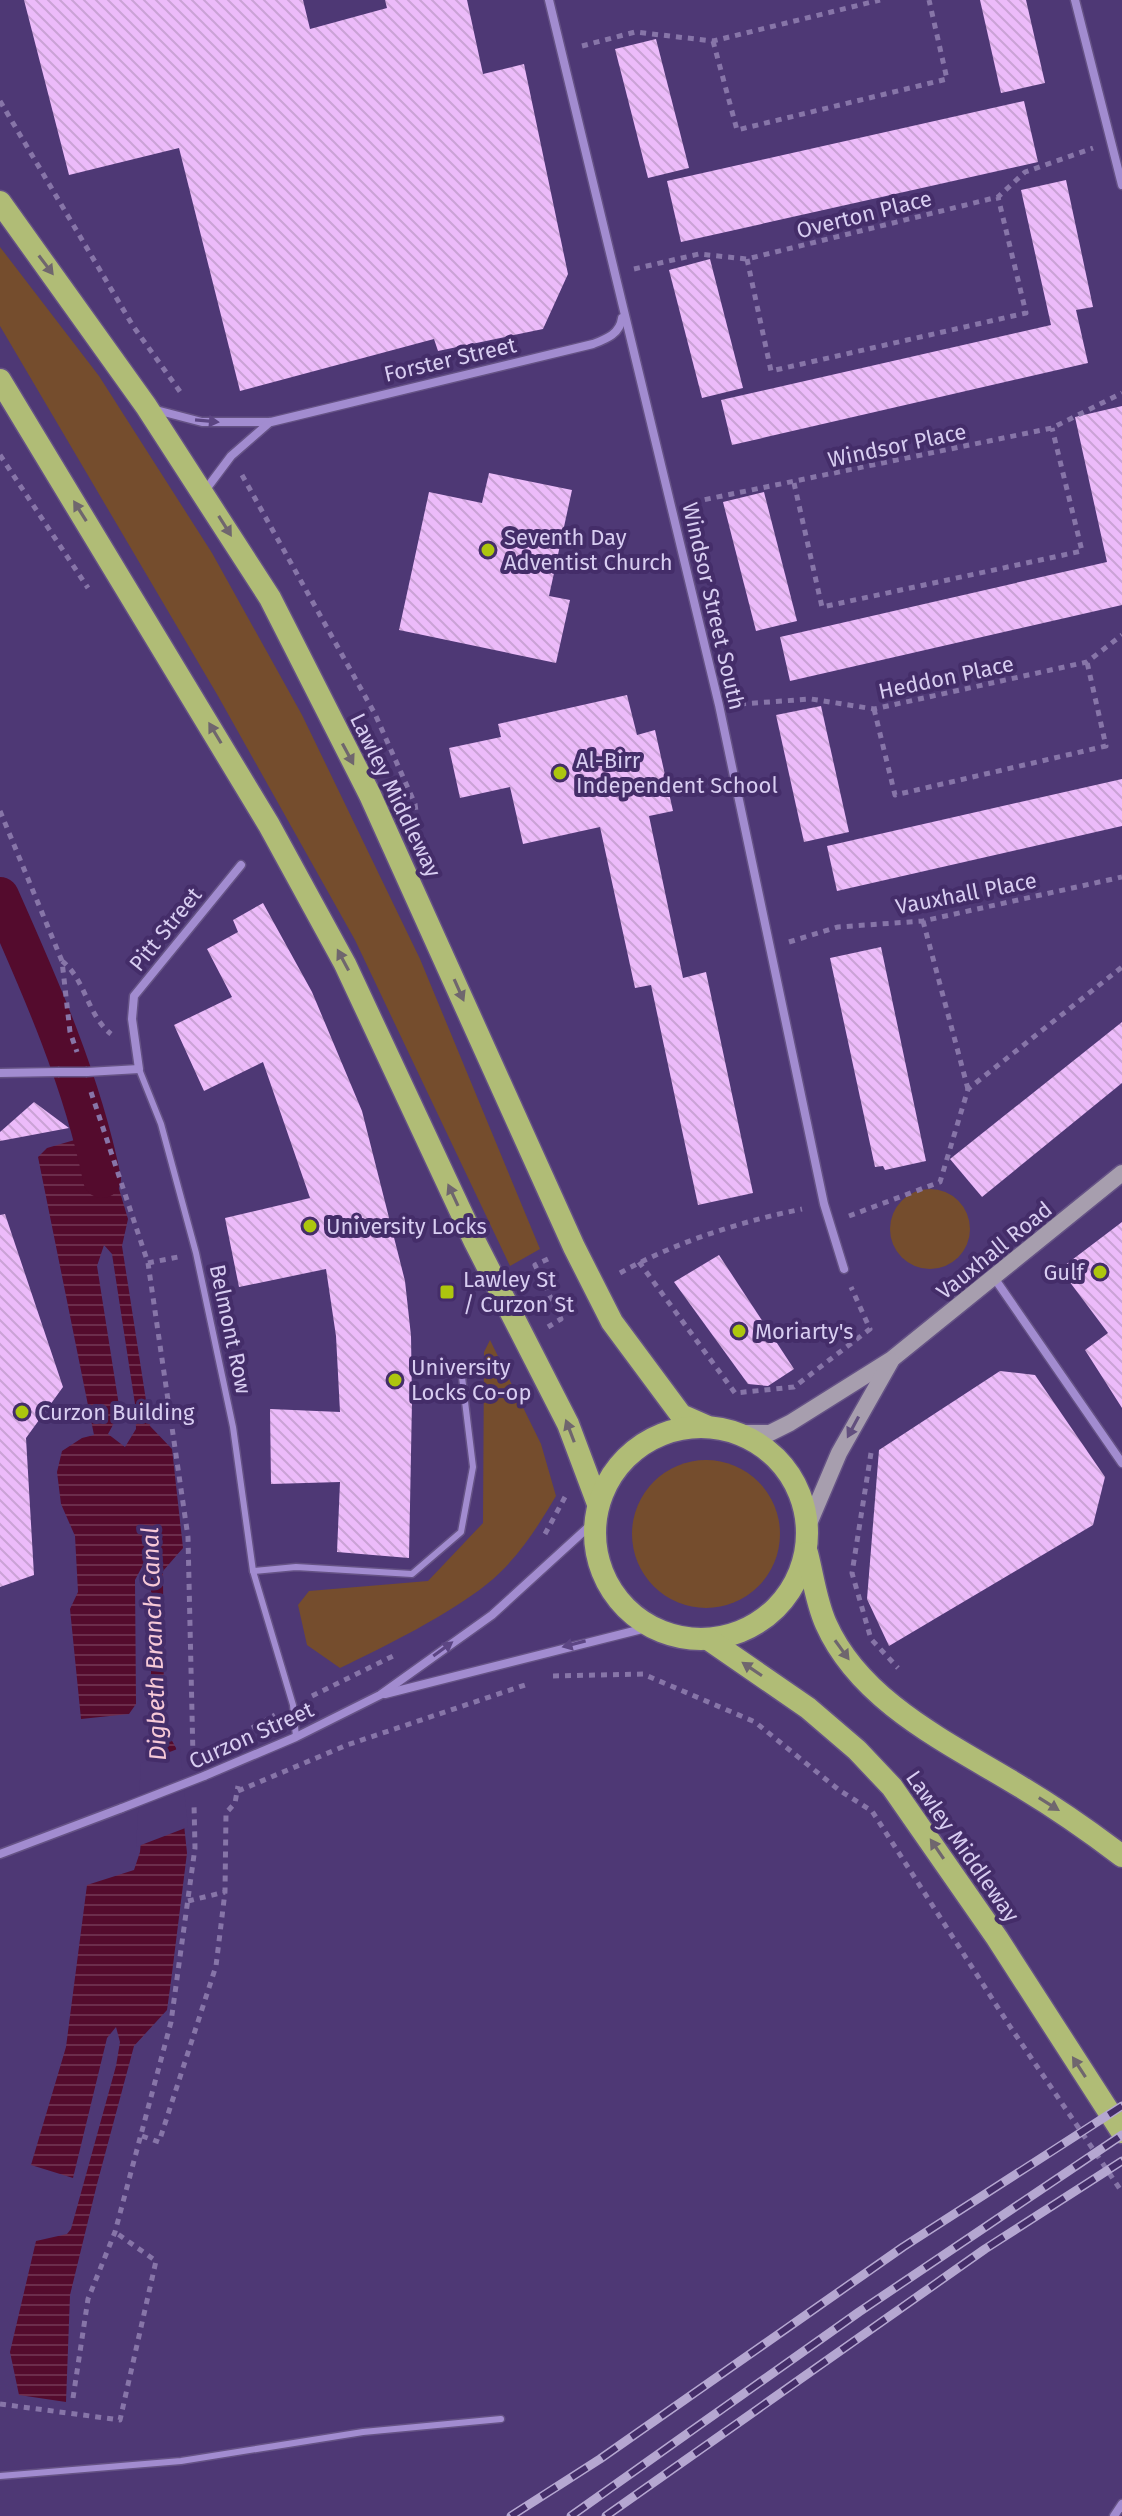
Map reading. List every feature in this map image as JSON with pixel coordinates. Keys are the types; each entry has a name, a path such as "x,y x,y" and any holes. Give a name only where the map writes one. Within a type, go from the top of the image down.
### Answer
{"highway":[{"name":"Lawley Middleway","path":"0,202 146,406 270,598 370,795 574,1247 612,1322 681,1415 706,1426"},
{"path":"0,380 261,811 345,964 568,1424 596,1512 595,1546 601,1571 612,1593 629,1612 650,1627 678,1637 708,1639 735,1634 761,1621 782,1602 798,1578 806,1552 808,1526 805,1506 787,1469 757,1442 739,1433 706,1426 671,1430 639,1446 613,1471 596,1512"},
{"name":"Lawley Middleway","path":"806,1552 830,1632 849,1660 887,1701 1082,1825 1122,1856"},
{"name":"Lawley Middleway","path":"708,1639 808,1708 857,1750 892,1787 997,1938 1122,2132"}],"main road":[{"name":"Vauxhall Road","path":"739,1433 770,1433 892,1359 995,1279 1122,1173"},
{"name":"Vauxhall Road","path":"808,1526 839,1453 892,1359"}],"street":[{"name":"Windsor Street South","path":"549,0 719,705 824,1204 844,1269"},
{"path":"1075,0 1122,185"},
{"name":"Forster Street","path":"146,406 202,422 271,422 593,344 608,339 621,325 623,313"},
{"name":"Forster Street","path":"204,492 231,456 271,422"},
{"name":"Pitt Street","path":"139,1069 134,1051 134,996 241,865"},
{"path":"0,1073 139,1069"},
{"path":"995,1279 1122,1463"},
{"name":"Curzon Street","path":"0,1854 204,1776 296,1737 380,1695 492,1615 596,1512"},
{"name":"Curzon Street","path":"380,1695 650,1627"},
{"path":"1114,2516 1122,2504"}],"lane":[{"name":"Belmont Row","path":"139,1069 161,1124 196,1253 233,1427 253,1571 293,1705 296,1737"},
{"path":"253,1571 296,1567 412,1574 461,1532 473,1467 462,1377"},
{"path":"0,2476 181,2461 363,2432 501,2419"}],"path":[{"path":"561,51 635,32 713,41 880,0"},
{"path":"713,41 737,130 947,79 929,0"},
{"name":"Overton Place","path":"614,274 699,254 747,259 998,197 1025,172 1110,143"},
{"path":"747,259 771,371 1026,313 998,197"},
{"name":"Windsor Place","path":"672,506 1052,428 1122,393"},
{"path":"794,483 822,607 1082,551 1052,428"},
{"name":"Heddon Place","path":"719,705 811,699 874,709 1087,662 1122,635"},
{"path":"874,709 895,795 1106,746 1087,662"},
{"path":"0,811 62,961 70,1032 80,1061"},
{"name":"Vauxhall Place","path":"768,948 838,927 923,921 1122,877"},
{"path":"829,1224 940,1182 968,1089 923,921"},
{"path":"62,961 74,970 102,1027 134,1051"},
{"path":"968,1089 1122,967"},
{"path":"90,1091 148,1263 188,1537 193,1761"},
{"path":"610,1278 639,1262 760,1218 824,1204"},
{"path":"525,1340 561,1319 535,1265 574,1247"},
{"path":"148,1263 196,1253"},
{"path":"639,1262 735,1393 794,1387 870,1329 844,1269"},
{"path":"872,1448 852,1573 871,1639 904,1673"},
{"path":"550,1676 643,1674 755,1722 839,1790 872,1811 1011,2028 1122,2192"},
{"path":"142,2136 159,2142 216,1966 225,1892 226,1813 235,1803 237,1791 347,1745 535,1681"},
{"path":"73,2398 88,2299 115,2232 171,2022 195,1848 193,1790"},
{"path":"188,1901 225,1892"},
{"path":"0,2404 120,2420 156,2261 115,2232"}],"shaded area":[{"path":"0,247 99,376 212,553 302,715 420,959 540,1249 510,1266 355,940 218,696 0,326"},
{"path":"930,1189 945,1192 958,1201 967,1214 970,1229 967,1244 958,1257 945,1266 930,1269 915,1266 902,1257 893,1244 890,1229 893,1214 902,1201 915,1192"},
{"path":"490,1340 541,1444 556,1496 517,1554 487,1584 436,1618 340,1668 307,1645 298,1605 309,1591 428,1581 483,1523 484,1352"},
{"path":"706,1460 734,1465 759,1481 775,1506 780,1534 775,1562 759,1587 734,1603 706,1608 678,1603 653,1587 637,1562 632,1534 637,1506 653,1481 678,1465"}],"water":[{"path":"0,880 66,1035 50,1031 0,912"},
{"path":"82,1127 102,1132 128,1219 122,1246 150,1426 172,1449 183,1548 163,1571 164,1726 176,1748 187,1853 167,2010 134,2046 70,2295 66,2402 19,2395 10,2352 36,2241 67,2234 71,2229 116,2066 120,2042 116,2027 107,2038 73,2178 31,2165 66,2047 87,1885 134,1870 140,1852 151,1726 151,1573 144,1563 135,1580 136,1704 129,1714 81,1719 70,1609 78,1592 75,1536 61,1504 57,1472 62,1451 82,1438 94,1435 38,1157 47,1148 78,1139","holes":["104,1245 112,1254 135,1404 136,1429 125,1447 108,1434 120,1412 97,1266"]}],"pier":[{"path":"180,1748 188,1827 136,1847 141,1763"}],"building":[{"path":"24,0 303,0 310,29 387,8 385,0 467,0 483,74 524,64 568,274 543,329 438,351 434,339 240,391 179,148 69,175"},
{"path":"980,0 1026,0 1045,83 1001,93"},
{"path":"656,39 689,168 648,178 615,49"},
{"path":"1024,101 1038,162 681,242 667,181"},
{"path":"1066,180 1093,307 1076,310 1088,363 732,445 721,400 1051,325 1021,190"},
{"path":"710,259 743,388 702,398 669,270"},
{"path":"1122,406 1122,605 790,681 780,637 1107,562 1075,417"},
{"name":"Seventh Day Adventist Church","path":"489,473 572,490 549,596 570,600 556,663 399,630 429,492 482,503"},
{"path":"764,492 797,621 756,631 723,502"},
{"path":"627,695 637,735 655,730 673,811 649,816 683,978 706,972 753,1193 698,1205 651,985 635,988 600,827 523,844 510,787 460,798 449,748 501,737 498,724"},
{"path":"821,706 849,832 804,842 776,715"},
{"path":"1122,779 1122,826 837,891 827,846"},
{"name":"University Locks","path":"263,903 312,992 362,1111 405,1281 411,1336 412,1401 409,1558 337,1552 340,1482 271,1484 270,1409 340,1412 336,1336 326,1269 239,1287 225,1218 310,1198 263,1062 204,1091 174,1025 232,997 207,949 238,932 233,920"},
{"path":"881,947 926,1161 885,1170 883,1166 875,1167 830,958"},
{"path":"1122,1022 1122,1083 982,1197 950,1159"},
{"path":"34,1102 69,1128 0,1141 0,1132"},
{"name":"Curzon Building","path":"5,1214 63,1387 26,1438 34,1575 0,1587 0,1215"},
{"path":"1122,1222 1122,1408 1085,1350 1108,1333 1060,1269"},
{"name":"Moriarty's","path":"719,1255 794,1369 768,1386 748,1384 674,1282"},
{"path":"1000,1371 1035,1375 1105,1477 1093,1525 889,1646 867,1599 879,1450"}],"waterway":[{"name":"Digbeth Branch Canal","path":"0,896 72,1071 102,1179"}],"railway":[{"path":"511,2516 600,2459 903,2247 1122,2106"},
{"path":"571,2516 859,2312 1122,2135"},
{"path":"606,2516 985,2249 1122,2161"}],"place":[{"name":"Seventh Day Adventist Church","path":"488,550"},
{"name":"Al-Birr Independent School","path":"560,773"},
{"name":"University Locks","path":"310,1226"},
{"name":"Gulf","path":"1100,1272"},
{"name":"Lawley St / Curzon St","path":"447,1292"},
{"name":"Moriarty's","path":"739,1331"},
{"name":"University Locks Co-op","path":"395,1380"},
{"name":"Curzon Building","path":"22,1412"}]}
